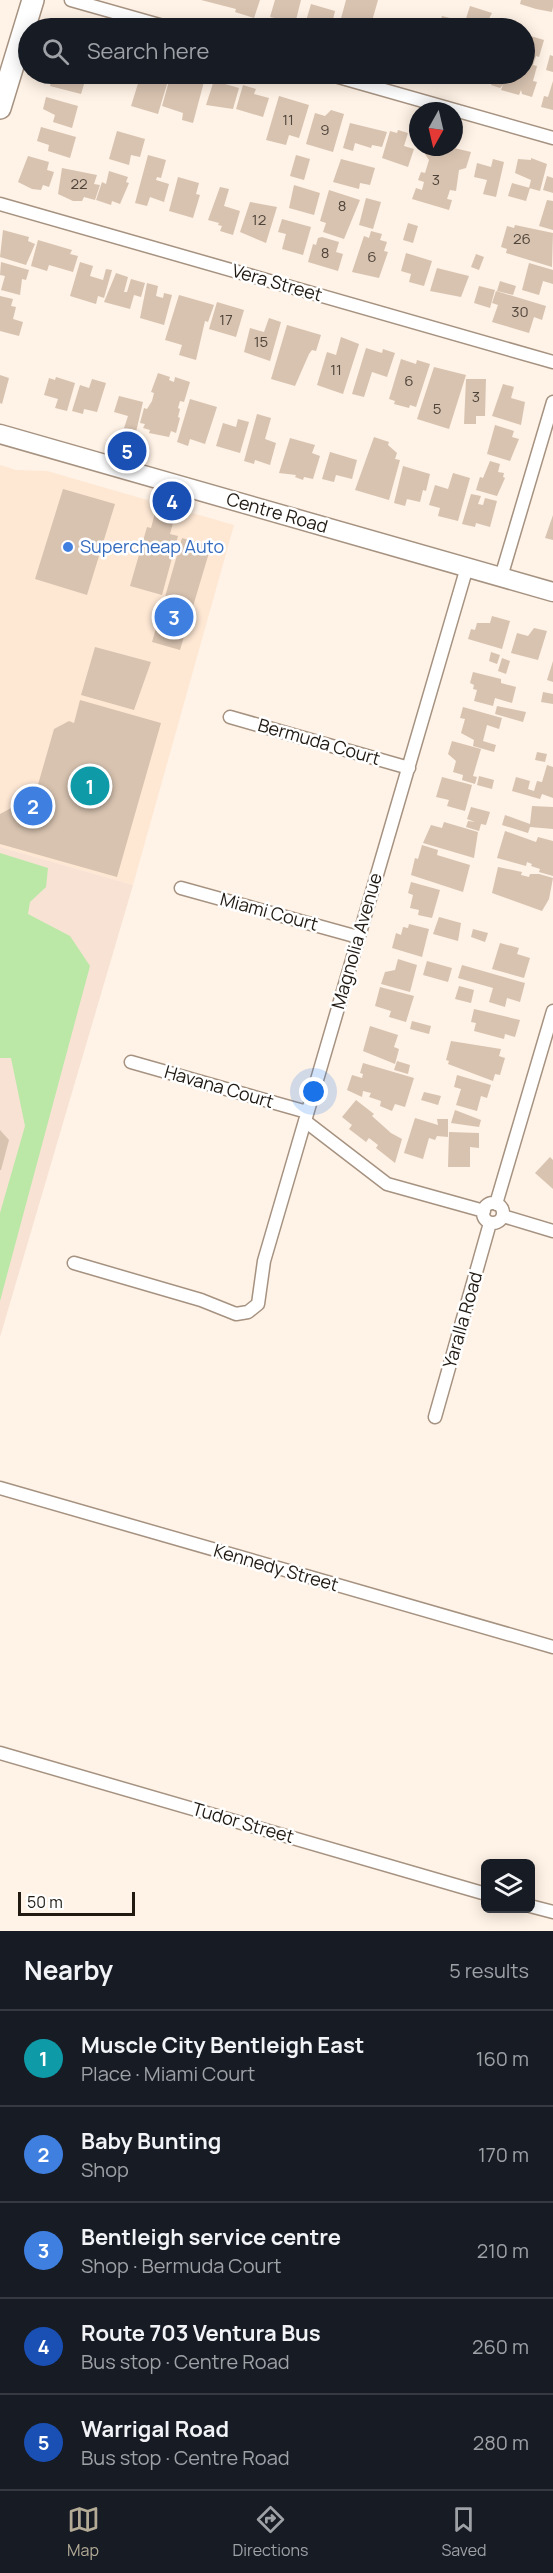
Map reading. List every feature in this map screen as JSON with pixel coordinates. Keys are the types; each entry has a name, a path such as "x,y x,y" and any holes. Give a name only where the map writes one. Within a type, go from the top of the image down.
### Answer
{"highway":[{"path":"28,18 33,0"},
{"path":"0,108 18,49"}],"main road":[{"name":"Centre Road","path":"0,434 553,592"}],"street":[{"path":"71,0 135,18"},
{"path":"363,84 553,138"},
{"name":"Vera Street","path":"0,204 553,362"},
{"path":"501,577 553,402"},
{"name":"Magnolia Avenue","path":"74,1263 201,1300 236,1314 248,1312 258,1304 264,1261 467,567"},
{"name":"Bermuda Court","path":"230,717 409,768"},
{"name":"Miami Court","path":"181,888 358,937"},
{"path":"496,1204 553,1011"},
{"name":"Havana Court","path":"131,1062 306,1117"},
{"path":"306,1117 387,1184 484,1211"},
{"path":"496,1204 501,1207 503,1216 497,1223 490,1223 484,1217 484,1211 487,1206 496,1204"},
{"path":"503,1216 553,1231"},
{"name":"Yaralla Road","path":"435,1416 490,1223"},
{"name":"Kennedy Street","path":"0,1488 553,1647"},
{"name":"Tudor Street","path":"0,1753 481,1893"},
{"path":"535,1907 553,1912"}],"shaded area":[{"path":"0,465 16,470 47,471 234,525 133,885 0,847"},
{"path":"0,847 133,885 0,1337"}],"green space":[{"path":"0,853 48,868 46,887 30,902 28,914 70,936 90,966 0,1301 0,1213 25,1126 11,1058 0,1058"}],"building":[{"path":"201,0 260,0 254,18 235,12 236,9"},
{"path":"275,0 301,0 296,18 270,17"},
{"path":"346,0 378,0 373,18 341,18"},
{"path":"521,0 553,0 552,12 520,4"},
{"path":"311,4 335,11 333,18 307,18"},
{"path":"470,6 492,13 489,18 466,18"},
{"path":"535,37 544,40 539,57 536,56 535,59"},
{"path":"550,55 553,56 553,72 546,70"},
{"path":"553,81 553,110 541,107 544,96 548,97"},
{"path":"537,82 532,97 522,94 521,90 519,95 501,90 503,85 500,88 491,85 535,84"},
{"path":"51,84 84,84 81,94 50,86"},
{"path":"138,84 167,84 158,114 131,106"},
{"path":"168,84 203,84 193,123 182,120 183,113 162,106"},
{"path":"213,84 225,84 239,88 233,109 206,105"},
{"path":"243,85 256,89 254,94 269,98 263,117 236,109"},
{"path":"279,96 309,105 299,138 289,135 286,145 266,140"},
{"path":"46,97 78,106 72,128 53,122 55,115 43,109"},
{"path":"331,110 344,114 333,152 306,144 315,113 325,116"},
{"path":"350,123 387,132 382,147 372,145 371,148 355,143 353,151 343,148"},
{"path":"41,127 76,137 70,158 48,151 49,145 37,141"},
{"path":"398,130 408,133 404,146 409,148 409,156 412,156 408,167 382,158 390,131 397,133"},
{"path":"117,131 145,139 140,157 131,155 129,165 109,159"},
{"path":"463,150 471,152 466,168 459,170 456,191 450,190 447,199 452,200 449,210 412,199 416,188 422,190 424,182 418,180 421,172 425,173 429,160 426,156 463,156"},
{"path":"148,155 166,160 161,178 157,177 156,180 169,184 164,202 150,197 147,206 135,203"},
{"path":"296,155 310,159 304,180 290,176"},
{"path":"28,156 49,162 47,170 54,172 49,187 43,185 41,190 32,189 18,182"},
{"path":"531,158 547,164 540,191 529,188 531,180 515,173 518,159 531,160"},
{"path":"341,159 375,168 370,185 360,183 359,189 333,182"},
{"path":"493,159 504,162 496,197 483,194 487,180 474,177 477,163 491,167"},
{"path":"62,168 97,175 94,184 100,185 95,200 84,197 82,201 73,201 58,194"},
{"path":"109,171 128,177 126,182 129,183 120,204 112,201 111,205 96,200 102,182 106,184"},
{"path":"547,176 553,178 553,193 543,190"},
{"path":"178,177 199,183 196,194 200,195 193,218 169,211"},
{"path":"512,183 530,188 526,201 508,196"},
{"path":"294,185 320,193 314,215 289,208"},
{"path":"220,187 229,189 224,206 240,211 233,235 220,231 222,226 218,225 219,223 208,220"},
{"path":"329,190 360,200 344,239 323,232 326,223 320,221"},
{"path":"366,198 381,202 373,229 359,225"},
{"path":"547,200 553,201 553,230 539,226"},
{"path":"250,202 277,207 266,243 240,232"},
{"path":"282,219 311,227 303,255 282,249 286,234 278,232"},
{"path":"408,223 418,226 413,243 403,240"},
{"path":"515,225 553,233 552,267 506,253 507,249 501,247 507,226 514,228"},
{"path":"3,230 29,237 28,241 35,244 26,265 0,257"},
{"path":"371,231 382,234 380,240 387,242 384,251 388,252 379,278 352,272 364,236 369,238"},
{"path":"318,238 339,242 336,252 343,254 338,271 308,262 313,244 316,245"},
{"path":"38,240 72,250 70,254 78,256 73,272 49,265 47,271 31,266"},
{"path":"406,253 432,261 424,286 409,282 411,274 401,271"},
{"path":"476,254 484,257 479,270 471,267"},
{"path":"1,262 29,270 26,280 22,279 20,295 1,290 5,276 0,275"},
{"path":"80,262 93,266 90,276 103,280 106,269 112,270 104,298 98,296 96,304 70,296"},
{"path":"529,263 553,270 553,284 543,281 539,295 522,290"},
{"path":"437,268 469,276 461,297 430,291"},
{"path":"116,273 128,277 124,292 127,292 131,279 145,283 141,297 134,295 130,309 104,302"},
{"path":"500,281 516,286 513,295 497,291"},
{"path":"147,283 158,286 156,296 163,298 164,293 172,295 164,325 140,318"},
{"path":"479,286 495,290 490,308 474,303"},
{"path":"496,291 546,306 542,320 534,317 529,333 492,322 498,305 492,303"},
{"path":"179,295 214,305 208,322 205,321 196,360 179,355 182,345 165,340"},
{"path":"0,296 13,299 11,306 16,307 13,319 23,322 19,336 0,331"},
{"path":"217,302 244,310 236,337 209,329"},
{"path":"269,318 281,322 270,361 244,352 250,328 264,332"},
{"path":"287,325 321,335 316,351 312,350 309,354 295,386 271,379"},
{"path":"341,337 359,344 343,394 317,385 327,352 336,355"},
{"path":"366,348 382,353 383,349 395,353 387,377 372,372 364,397 352,394"},
{"path":"401,359 416,364 417,360 430,364 416,407 410,405 409,408 394,404 395,401 389,399"},
{"path":"434,367 466,375 449,429 417,419"},
{"path":"158,373 170,377 169,380 174,382 175,377 190,382 184,402 180,401 178,408 180,418 176,433 171,431 169,437 149,433 150,430 143,428 145,424 140,423 144,408 147,409 152,401 154,393 151,392"},
{"path":"0,375 9,378 2,404 0,403"},
{"path":"56,377 75,383 67,411 55,408 58,399 44,395 49,378 55,380"},
{"path":"92,379 106,383 97,412 84,409 83,414 72,411 80,385 89,388"},
{"path":"466,379 486,379 485,416 476,416 476,424 464,424"},
{"path":"503,384 514,387 511,398 525,402 521,425 492,416"},
{"path":"119,396 143,402 136,432 124,428 128,416 114,412"},
{"path":"190,399 217,407 205,444 190,439 188,446 177,442"},
{"path":"257,414 271,418 265,439 276,443 270,465 255,460 254,464 244,461"},
{"path":"238,419 249,422 240,453 216,446 223,423 236,427"},
{"path":"495,425 514,431 512,437 519,439 510,461 487,454"},
{"path":"374,437 389,442 388,445 397,453 395,459 400,460 389,500 355,490"},
{"path":"290,438 315,445 312,453 320,456 313,479 304,477 303,480 295,477 296,475 279,473"},
{"path":"330,452 357,460 352,479 336,475 334,482 322,479"},
{"path":"490,461 500,464 498,472 504,473 505,478 497,496 476,490 480,477 483,478"},
{"path":"403,466 430,474 426,491 423,490 420,502 407,499 405,506 394,503"},
{"path":"453,473 470,478 458,521 438,516 440,508 429,505 435,485 448,489"},
{"path":"63,489 115,504 87,595 35,579"},
{"path":"471,494 481,496 478,504 483,505 485,498 497,501 490,527 476,523 475,527 462,524"},
{"path":"155,513 174,519 170,534 178,536 162,595 130,586 147,527 151,528"},
{"path":"553,515 553,540 545,538"},
{"path":"182,538 211,546 180,650 152,642"},
{"path":"492,616 510,621 502,649 468,639 471,629 475,630 477,623 490,623"},
{"path":"534,628 547,631 538,660 511,653 517,633 528,636"},
{"path":"95,647 151,662 134,710 81,695"},
{"path":"491,652 500,655 497,664 489,661"},
{"path":"502,658 510,661 506,674 498,671"},
{"path":"553,661 553,682 547,680"},
{"path":"473,672 501,679 501,683 516,687 512,703 495,698 493,706 474,701 477,690 473,689 474,685 470,683"},
{"path":"543,692 553,694 553,704 541,702"},
{"path":"80,700 161,723 117,877 0,844 0,814 35,795 54,729 69,721 74,723"},
{"path":"497,706 526,712 523,722 495,714"},
{"path":"463,707 502,718 499,729 487,725 483,741 496,745 494,752 473,746 474,740 461,733 465,719 460,718"},
{"path":"452,741 481,749 473,776 477,777 475,784 462,780 463,775 453,772 456,761 448,754"},
{"path":"537,752 547,754 545,762 535,760"},
{"path":"547,765 553,767 553,798 542,794 540,799 512,791 516,777 530,781 528,789 534,791 537,781 542,782"},
{"path":"479,776 494,780 492,789 477,785"},
{"path":"442,777 472,785 465,811 447,806 449,800 436,797"},
{"path":"532,806 553,807 553,829 530,827 528,833 502,825 505,815 530,824"},
{"path":"471,807 490,812 486,825 481,824 479,831 466,827 468,821 475,822 467,819"},
{"path":"444,822 478,832 474,858 423,843 431,825 442,828"},
{"path":"505,831 536,842 538,837 553,841 553,876 539,872 540,869 527,862 526,866 497,858"},
{"path":"422,845 438,850 437,855 470,865 463,892 411,875 415,858 418,859"},
{"path":"498,867 522,872 521,875 529,877 530,874 539,874 553,878 549,899 542,911 492,893"},
{"path":"411,882 440,890 432,918 418,915 419,910 410,908 413,895 408,893"},
{"path":"439,917 461,923 458,941 433,934"},
{"path":"409,924 429,929 422,957 392,948 396,933 401,935 403,927 408,928"},
{"path":"473,929 488,933 485,942 471,937"},
{"path":"500,943 519,948 517,954 530,958 524,978 492,969"},
{"path":"398,959 417,965 410,992 381,984 385,972 395,970"},
{"path":"427,961 452,968 448,982 423,975"},
{"path":"462,965 525,983 520,1002 507,998 505,1007 489,1002 493,988 458,978"},
{"path":"459,986 474,990 471,1003 455,999"},
{"path":"380,987 414,996 406,1022 389,1017 391,1011 375,1006"},
{"path":"474,1009 520,1020 515,1037 505,1034 504,1039 474,1031 476,1023 471,1022"},
{"path":"412,1021 431,1026 429,1034 410,1029"},
{"path":"370,1026 398,1035 394,1047 399,1049 395,1064 363,1051"},
{"path":"451,1041 501,1049 499,1056 505,1058 500,1075 495,1074 493,1081 448,1064 449,1061 446,1060"},
{"path":"397,1061 410,1065 408,1074 394,1070"},
{"path":"363,1063 414,1078 405,1107 395,1104 392,1111 380,1106 381,1101 369,1097 371,1093 363,1091 362,1097 347,1090 352,1075 362,1078 363,1074 360,1073"},
{"path":"457,1075 491,1085 487,1098 481,1096 477,1111 456,1105 461,1089 454,1087"},
{"path":"424,1092 441,1096 438,1105 421,1100"},
{"path":"356,1100 374,1114 372,1116 391,1133 402,1139 395,1163 376,1148 378,1145 369,1138 366,1142 349,1129 352,1125 342,1117"},
{"path":"455,1110 481,1120 479,1127 451,1123"},
{"path":"415,1118 438,1125 437,1119 448,1119 448,1137 437,1136 435,1140 429,1138 423,1159 404,1153"},
{"path":"0,1130 9,1140 1,1170 0,1170"},
{"path":"449,1132 479,1133 479,1148 470,1147 470,1167 448,1167"},
{"path":"550,1157 553,1160 553,1189 535,1173"}],"place":[{"name":"Warrigal Road","path":"127,451"},
{"name":"Route 703 Ventura Bus","path":"172,501"},
{"name":"Supercheap Auto","path":"68,547"},
{"name":"Bentleigh service centre","path":"174,617"},
{"name":"Muscle City Bentleigh East","path":"90,786"},
{"name":"Baby Bunting","path":"33,806"}]}
